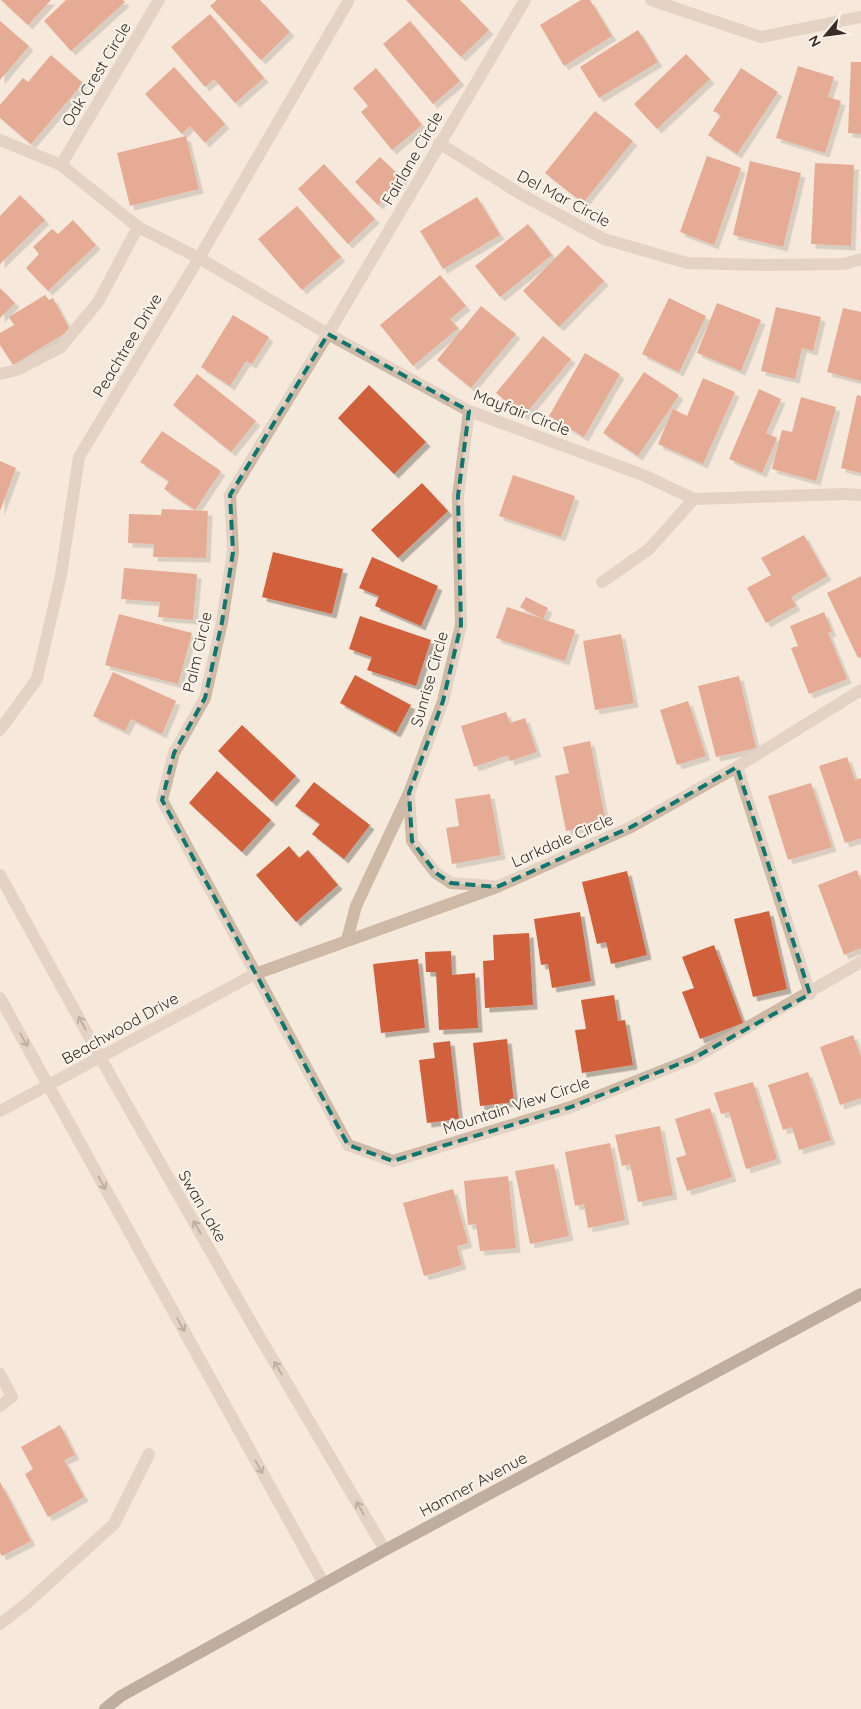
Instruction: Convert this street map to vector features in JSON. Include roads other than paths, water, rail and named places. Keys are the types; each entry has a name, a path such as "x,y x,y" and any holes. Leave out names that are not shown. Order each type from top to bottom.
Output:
{"main road":[{"name":"Hamner Avenue","path":"105,1709 121,1696 385,1550 861,1294"}],"street":[{"name":"Peachtree Drive","path":"0,730 37,679 61,575 79,456 199,258 349,0"},
{"name":"Fairlane Circle","path":"328,334 525,0"},
{"path":"651,0 761,37 861,17"},
{"name":"Oak Crest Circle","path":"61,165 156,2"},
{"name":"Mayfair Circle","path":"0,140 61,165 138,227 199,258 328,334 469,410 643,475 694,500 861,495"},
{"name":"Del Mar Circle","path":"439,143 522,195 604,239 687,262 764,265 844,264 861,259"},
{"path":"0,374 18,370 60,348 98,302 138,227"},
{"name":"Palm Circle","path":"255,974 162,800 174,754 205,698 222,622 233,552 230,495 328,334"},
{"name":"Sunrise Circle","path":"347,940 356,906 409,793 443,701 461,625 458,496 469,410"},
{"path":"602,582 648,550 694,500"},
{"name":"Larkdale Circle","path":"255,974 497,887 631,827 737,767 861,690"},
{"path":"737,767 810,994"},
{"path":"409,793 412,841 436,872 451,883 497,887"},
{"name":"Swan Lake","path":"0,875 247,1316 385,1550"},
{"name":"Mountain View Circle","path":"255,974 348,1145 393,1161 571,1107 694,1058 810,994 861,962"},
{"name":"Beachwood Drive","path":"0,1111 255,974"},
{"path":"0,998 324,1584"},
{"path":"0,1374 12,1397 0,1406"},
{"path":"0,1624 26,1604 114,1524 149,1454"}]}
